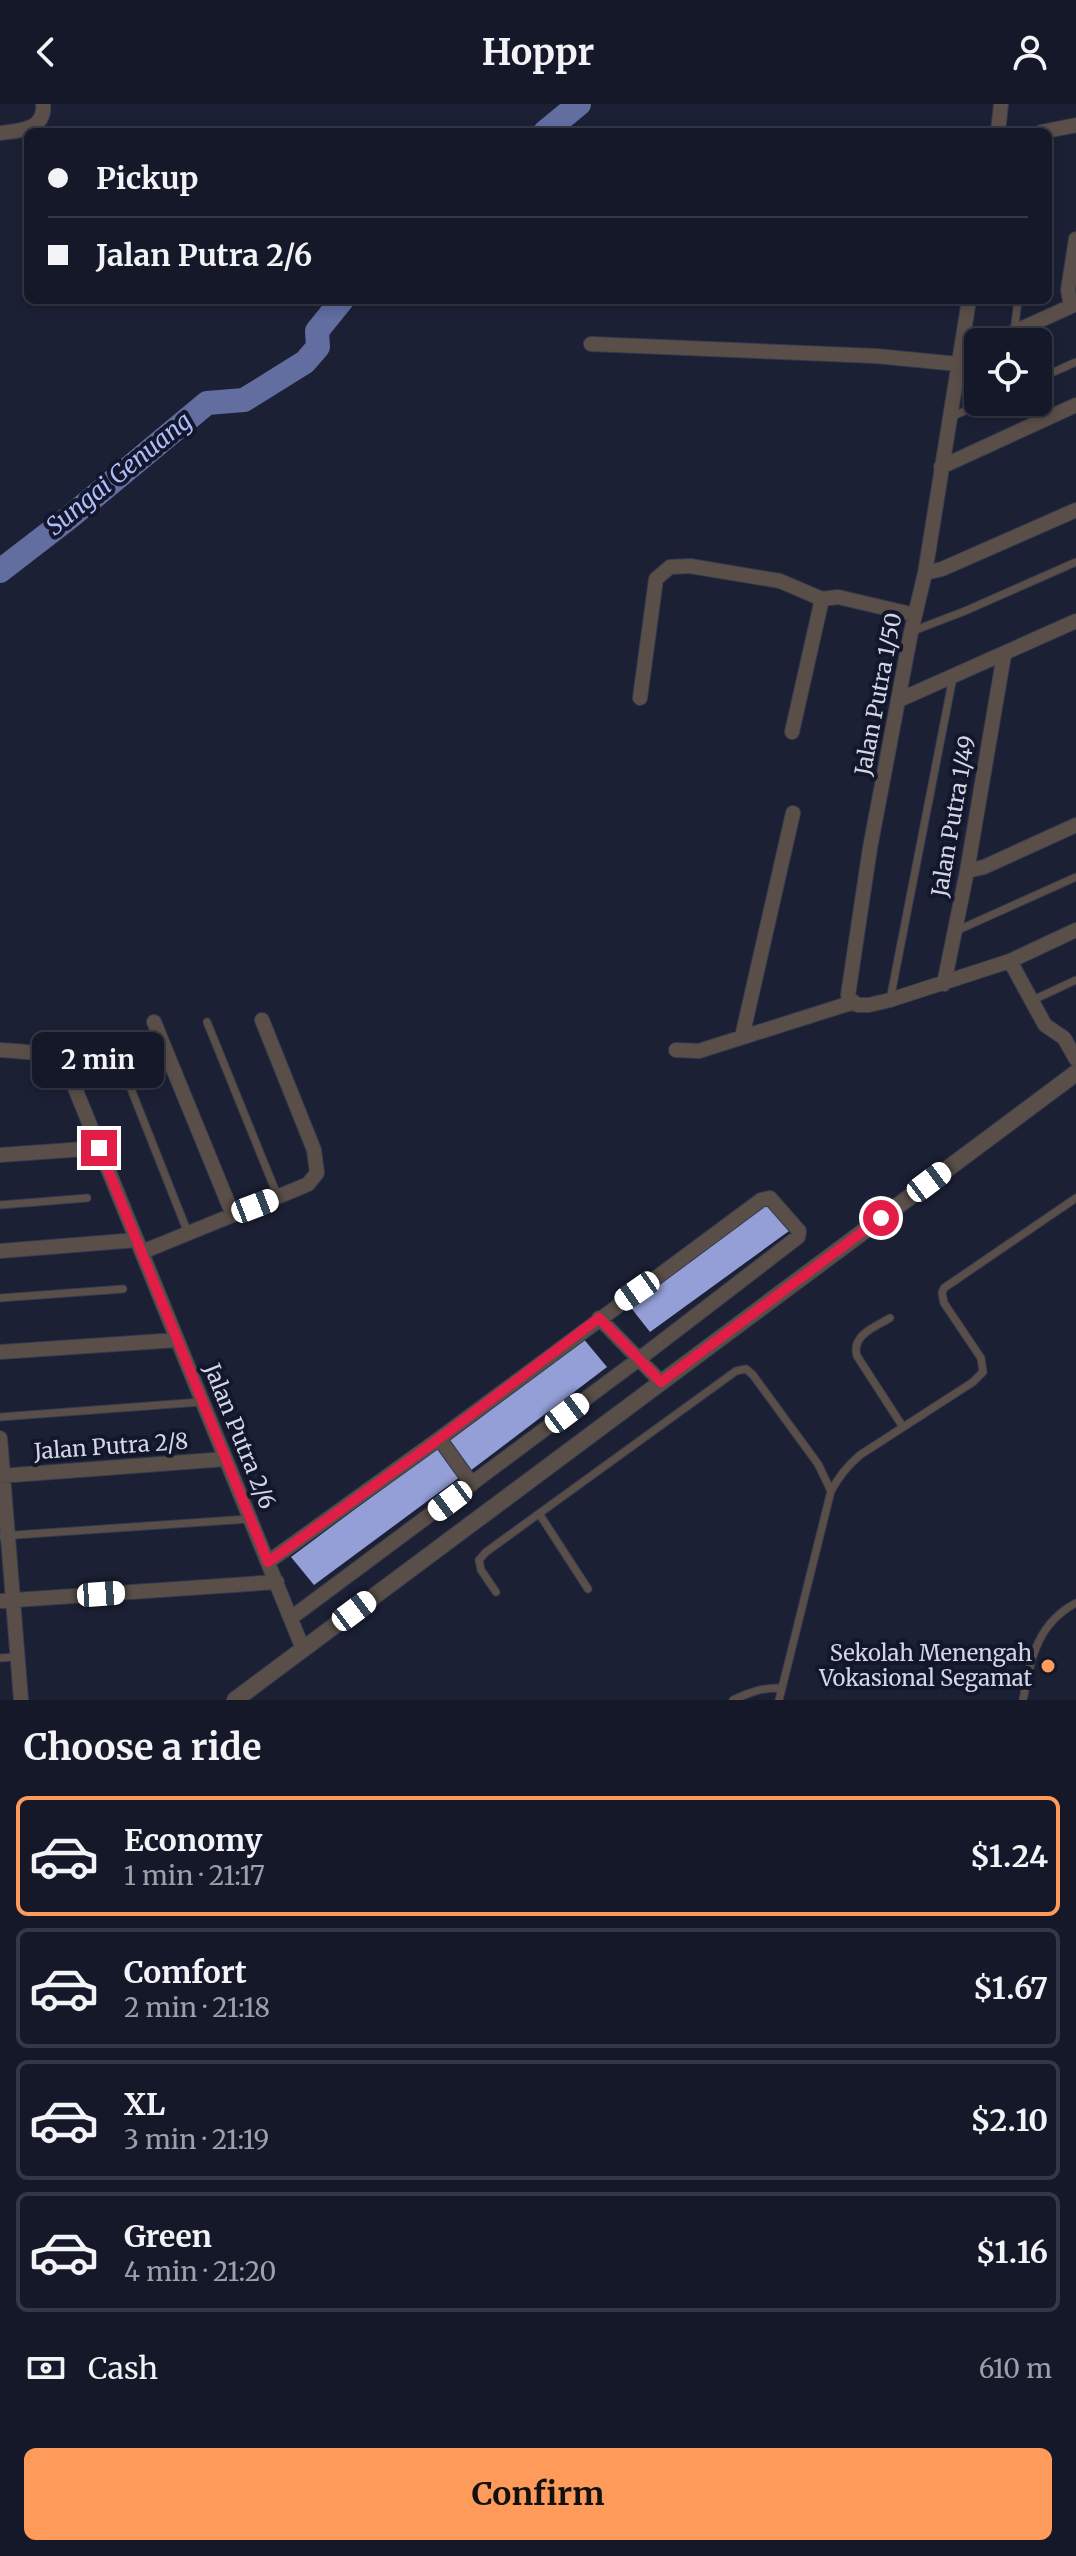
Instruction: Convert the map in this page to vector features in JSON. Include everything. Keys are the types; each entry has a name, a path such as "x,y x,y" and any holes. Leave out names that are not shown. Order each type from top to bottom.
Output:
{"street":[{"path":"30,128 38,123 44,111 43,104"},
{"path":"998,128 1001,104"},
{"path":"1052,130 1076,125"},
{"path":"0,133 24,130"},
{"path":"1025,328 1074,305 1068,290 1076,239"},
{"name":"Jalan Putra 1/50","path":"854,1002 848,995 870,848 925,573 968,304"},
{"path":"591,344 876,356 964,354"},
{"path":"941,467 1076,405"},
{"path":"925,573 942,569 1076,510"},
{"path":"640,698 656,579 670,567 690,566 780,581 822,599 838,597 915,615"},
{"path":"792,732 822,599"},
{"path":"899,700 1076,621"},
{"name":"Jalan Putra 1/49","path":"944,984 1004,655"},
{"path":"742,1037 793,813"},
{"path":"967,871 984,867 1076,825"},
{"path":"676,1050 699,1051 854,1002 869,1005 944,984 1010,961 1076,930"},
{"path":"1010,961 1045,1025 1070,1036 1076,1059"},
{"path":"0,1251 139,1246 188,1233 308,1184 317,1173 314,1150 262,1020"},
{"path":"154,1022 233,1215"},
{"name":"Jalan Putra 2/6","path":"0,1050 56,1058 68,1071 303,1649"},
{"path":"235,1700 1076,1073"},
{"path":"0,1155 99,1148"},
{"path":"268,1562 761,1200 770,1198 799,1231 798,1237 639,1359 291,1618"},
{"path":"599,1318 661,1382"},
{"path":"0,1352 177,1340"},
{"path":"0,1438 7,1601 18,1657 21,1700"},
{"path":"436,1441 441,1441 472,1484"},
{"name":"Jalan Putra 2/8","path":"1,1476 226,1459"},
{"path":"7,1601 277,1582"}],"lane":[{"path":"1015,328 1018,304"},
{"path":"1052,373 1076,362"},
{"path":"951,417 964,411"},
{"path":"911,632 1076,562"},
{"path":"890,1000 953,677"},
{"path":"954,932 1076,877"},
{"path":"1031,1001 1076,980"},
{"path":"207,1022 278,1197"},
{"path":"114,1046 188,1233"},
{"path":"0,1205 87,1198"},
{"path":"779,1700 831,1491 844,1468 973,1382 983,1372 981,1358 944,1303 944,1288 1076,1198"},
{"path":"0,1298 123,1289"},
{"path":"890,1318 858,1339 855,1348 857,1356 903,1427"},
{"path":"496,1592 481,1570 479,1560 486,1552 736,1371 746,1369 753,1375 818,1464 831,1491"},
{"path":"0,1417 202,1402"},
{"path":"540,1515 588,1589"},
{"path":"4,1536 251,1519"},
{"path":"1023,1700 1032,1654 1038,1640 1059,1615 1076,1603"},
{"path":"0,1658 18,1657"},
{"path":"733,1700 769,1687 782,1688"}],"building":[{"path":"767,1201 789,1231 650,1332 628,1304"},
{"path":"582,1337 607,1367 470,1471 447,1439"},
{"path":"438,1447 460,1477 314,1585 291,1557"}],"waterway":[{"name":"Sungai Genuang","path":"550,128 579,104"},
{"name":"Sungai Genuang","path":"0,571 207,403 244,400 305,362 318,347 317,331 339,304"}],"place":[{"name":"Sekolah Menengah Vokasional Segamat","path":"1048,1666"}],"route":[{"path":"99,1148 268,1562 599,1318 661,1382 881,1218"}]}
